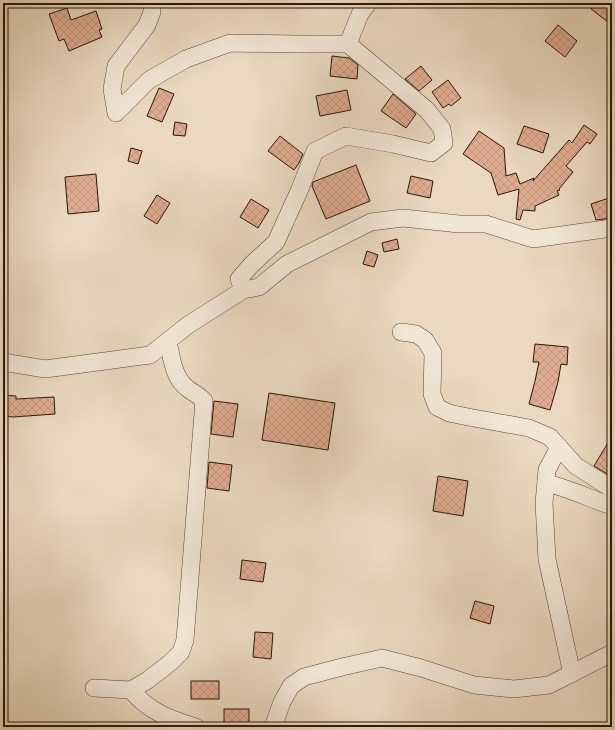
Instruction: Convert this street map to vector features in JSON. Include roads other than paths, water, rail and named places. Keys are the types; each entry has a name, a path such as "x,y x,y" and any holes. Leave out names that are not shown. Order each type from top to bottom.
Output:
{"street":[{"path":"152,3 152,12 147,25 116,66 112,89 116,113 149,80 186,59 230,43 348,44 427,110 442,129 444,143 431,153 393,144 346,136 315,151 276,242 252,264 239,279 243,290"},
{"path":"348,44 360,14 368,3"},
{"path":"3,362 45,369 150,355 188,325 243,290 259,287 287,264 371,222 403,218 459,224 486,224 534,239 612,228"},
{"path":"401,332 416,334 425,340 433,353 432,394 437,407 448,413 461,416 529,428 550,437 576,466 612,489"},
{"path":"94,688 130,690 148,680 171,662 181,652 185,640 204,401 200,395 187,388 177,377 168,342"},
{"path":"559,447 547,470 544,502 547,559 572,674"},
{"path":"546,483 563,487 612,506"},
{"path":"273,727 282,702 291,686 304,677 382,658 421,668 474,685 514,689 549,686 612,653"},
{"path":"130,690 140,702 170,719 196,727"}]}
